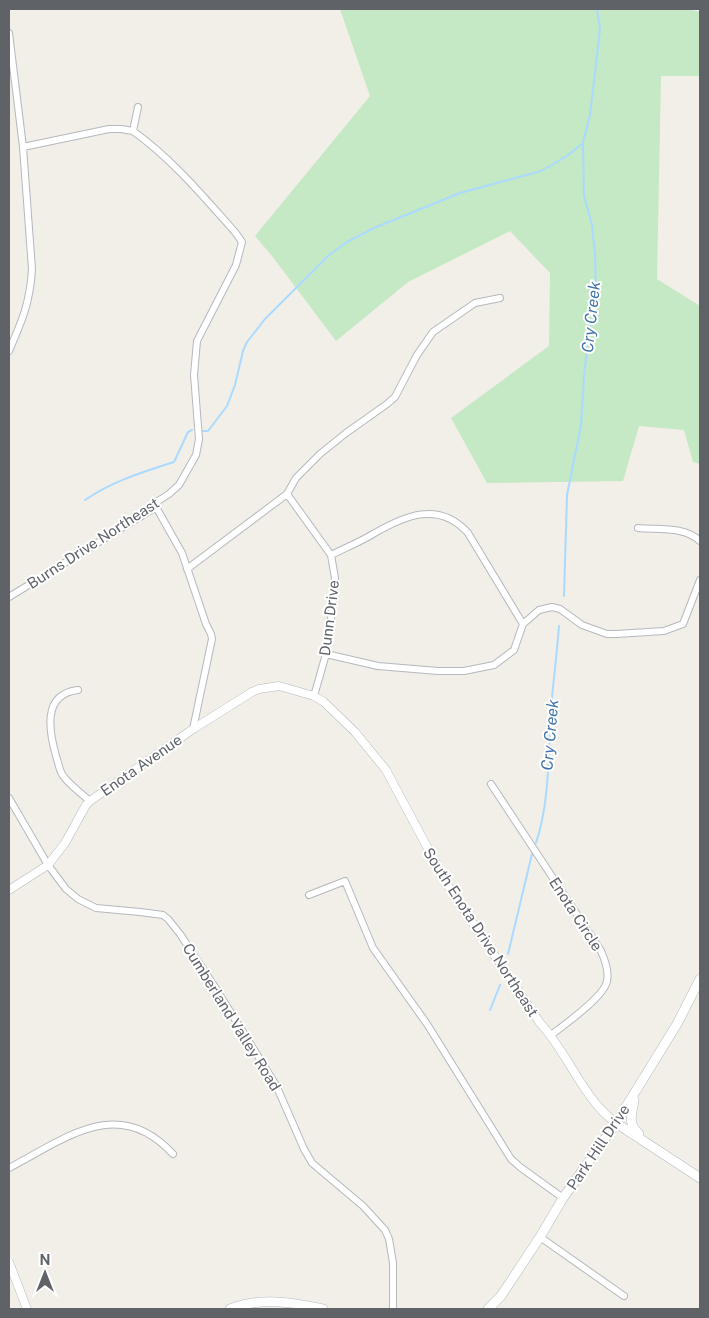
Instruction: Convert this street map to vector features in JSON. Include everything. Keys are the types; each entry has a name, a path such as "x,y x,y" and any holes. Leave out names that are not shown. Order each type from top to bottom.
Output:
{"main road":[{"name":"Park Hill Drive","path":"488,1309 501,1296 563,1198 616,1123 677,1024 700,978"},
{"path":"635,1093 630,1118 635,1131 646,1142"},
{"name":"South Enota Drive Northeast","path":"616,1123 700,1178"},
{"path":"230,1309 242,1304 259,1301 304,1305 322,1309"}],"street":[{"path":"9,33 23,146 32,269 31,288 24,314 10,346"},
{"path":"23,146 109,129 133,131 138,107"},
{"name":"Burns Drive Northeast","path":"9,597 156,506 158,501 179,484 196,455 199,439 194,375 197,342 236,265 242,242 176,167 133,131"},
{"path":"187,569 286,494 296,478 320,454 395,397 417,355 433,332 475,303 500,298"},
{"name":"Dunn Drive","path":"286,494 331,555 335,578 326,654 314,696"},
{"name":"Enota Avenue","path":"9,890 48,865 65,844 90,801 194,729 212,639 182,553 156,506"},
{"path":"331,555 373,534 388,524 410,515 431,514 443,516 454,521 468,533 523,624"},
{"path":"638,528 684,531 700,540"},
{"path":"326,654 378,666 438,671 464,671 494,665 514,650 523,624 539,610 552,607 560,609 582,625 607,634 664,631 683,624 700,580"},
{"name":"South Enota Drive Northeast","path":"194,729 259,689 279,686 314,696 324,702 355,732 386,770 448,886 540,1023 551,1035 600,1110 616,1123"},
{"path":"78,690 69,691 53,705 50,718 53,744 61,774 90,801"},
{"name":"Enota Circle","path":"491,784 602,951 605,961 607,981 604,988 583,1011 551,1035"},
{"name":"Cumberland Valley Road","path":"9,798 48,865 78,900 96,908 163,915 180,934 276,1086 312,1163 363,1206 384,1230 389,1239 393,1263 393,1309"},
{"path":"309,895 345,881 373,948 427,1024 511,1159 563,1198"},
{"path":"9,1168 82,1130 108,1123 133,1126 147,1132 166,1146 173,1154"},
{"path":"540,1237 624,1296"},
{"path":"9,1262 27,1309"}],"green space":[{"path":"340,9 687,9 700,12 700,76 661,76 657,279 700,306 700,464 693,462 684,430 639,426 623,481 487,483 451,418 549,346 550,273 510,231 408,282 336,341 255,236 370,96"}],"waterway":[{"name":"Cry Creek","path":"564,596 567,495 581,425 588,338 596,294 592,225 584,196 583,143 590,115 600,29 597,9"},
{"path":"203,431 208,431 227,406 247,342 265,319 329,255 347,242 374,228 460,193 541,171 567,156 583,143"},
{"path":"85,500 117,482 174,462 188,432 192,430"},
{"name":"Cry Creek","path":"536,843 541,827 546,794 559,626"},
{"name":"Cry Creek","path":"508,954 532,854"},
{"name":"Cry Creek","path":"490,1010 500,985"}]}
